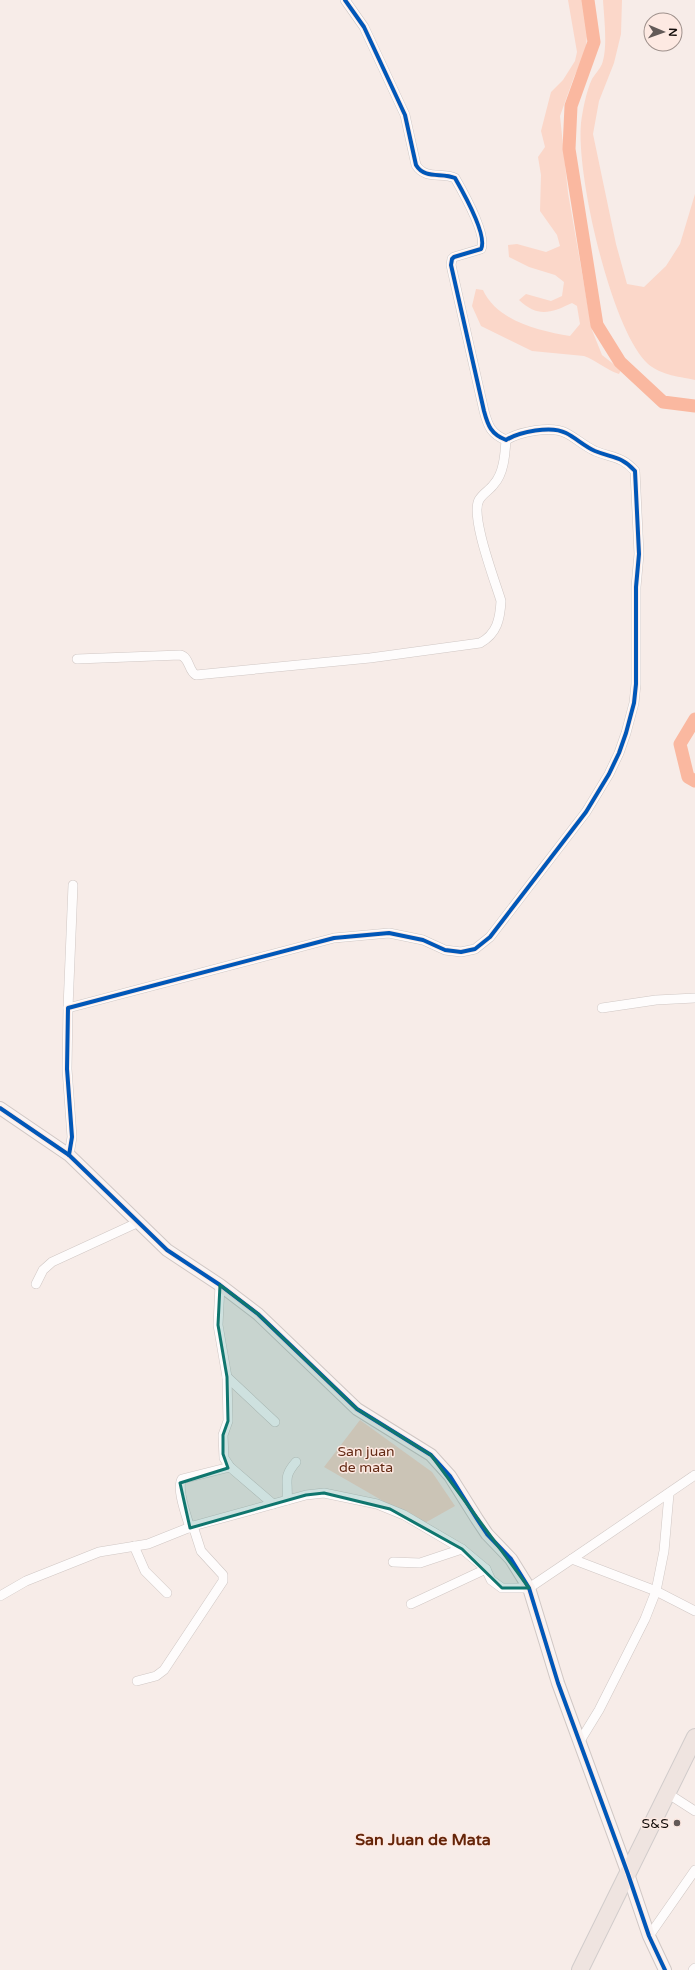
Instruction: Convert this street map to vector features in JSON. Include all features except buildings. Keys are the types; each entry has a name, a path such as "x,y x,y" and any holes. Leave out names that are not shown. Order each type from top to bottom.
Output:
{"highway":[{"path":"580,1970 694,1741"}],"street":[{"path":"345,0 364,27 405,115 416,166 428,175 455,178 481,232 483,244 481,249 454,257 451,265 488,425 496,436 506,440"},
{"path":"68,1008 334,938 389,933 423,940 445,950 461,952 475,949 490,936 586,812 609,774 626,733 634,703 636,684 636,587 639,554 635,471 624,460 587,447 560,430 529,431 513,435 506,440 504,460 497,479 479,500 477,505 476,513 481,537 501,601 501,611 494,632 480,643 370,658 196,675 191,672 186,658 180,654 77,659"},
{"path":"69,1155 72,1137 67,1069 73,885"},
{"path":"602,1008 661,1000 695,998"},
{"path":"0,1108 69,1155 167,1250 220,1285 258,1314 357,1409 431,1455 450,1476 487,1534 511,1559 529,1588 558,1683 628,1874 649,1936 665,1970"},
{"path":"36,1284 43,1270 52,1262 139,1222"},
{"path":"220,1285 218,1325 227,1377 228,1421 223,1435 223,1454 225,1462 273,1504"},
{"path":"227,1377 275,1422"},
{"path":"287,1500 287,1472 296,1462"},
{"path":"137,1681 156,1676 164,1670 223,1581 223,1575 202,1551 191,1527 181,1495 180,1483 182,1480 230,1467"},
{"path":"0,1596 26,1582 99,1552 148,1544 191,1527 306,1494 324,1493 377,1504 404,1515 462,1549 486,1569 491,1580 502,1588 529,1588 695,1475"},
{"path":"580,1742 645,1619 656,1591 664,1551 669,1494"},
{"path":"134,1546 145,1571 167,1593"},
{"path":"393,1562 420,1563 462,1549"},
{"path":"572,1559 656,1591 695,1612"},
{"path":"411,1604 486,1569"},
{"path":"667,1793 695,1811"},
{"path":"649,1936 695,1870"}],"highlighted area":[{"path":"220,1285 258,1314 357,1409 431,1455 529,1588 502,1588 462,1549 390,1509 324,1493 306,1495 190,1528 180,1483 228,1468 223,1454 223,1435 228,1421 227,1377 218,1325"}],"green space":[{"path":"568,0 583,0 588,28 585,54 574,77 560,116 568,193 592,330 602,355 621,370 619,374 584,356 532,351 481,326 472,306 476,289 483,290 489,301 498,310 520,323 545,331 570,336 580,324 577,306 572,303 558,309 545,312 532,309 519,300 526,294 551,301 562,296 564,282 555,275 529,267 509,257 508,245 517,244 546,252 560,246 557,235 540,211 541,175 538,157 545,147 541,131 551,92 563,80 575,61 577,52"},
{"path":"603,0 622,0 621,34 614,63 599,101 593,134 616,244 627,284 644,287 666,266 680,244 695,194 695,380 662,372 650,366 645,361 632,342 620,315 608,282 598,247 584,176 581,146 581,123 590,84 601,66 604,57 605,32"},
{"name":"San juan de mata","path":"360,1420 432,1472 455,1506 423,1524 324,1467"}],"waterway":[{"path":"588,0 594,42 571,106 569,149 597,325 620,362 663,402 695,406"},
{"path":"695,719 680,744 688,777 695,781"}],"cycle path":[{"path":"69,1155 72,1137 67,1069 68,1008 334,938 389,933 423,940 445,950 461,952 475,949 490,937 586,812 609,774 619,753 634,703 636,684 636,587 639,554 635,471 621,460 595,451 570,435 560,431 535,430 519,434 506,440 501,438 491,429 484,411 451,265 454,257 481,249 481,234 478,225 469,203 455,178 424,173 416,165 405,115 364,27 345,0"},
{"path":"0,1108 69,1155 167,1250 220,1285 258,1314 357,1409 431,1455 450,1476 487,1534 511,1559 529,1588 558,1683 628,1874 649,1936 665,1970"}],"place":[{"name":"S&S","path":"677,1823"}],"district":[{"name":"San Juan de Mata","path":"423,1840"}]}
